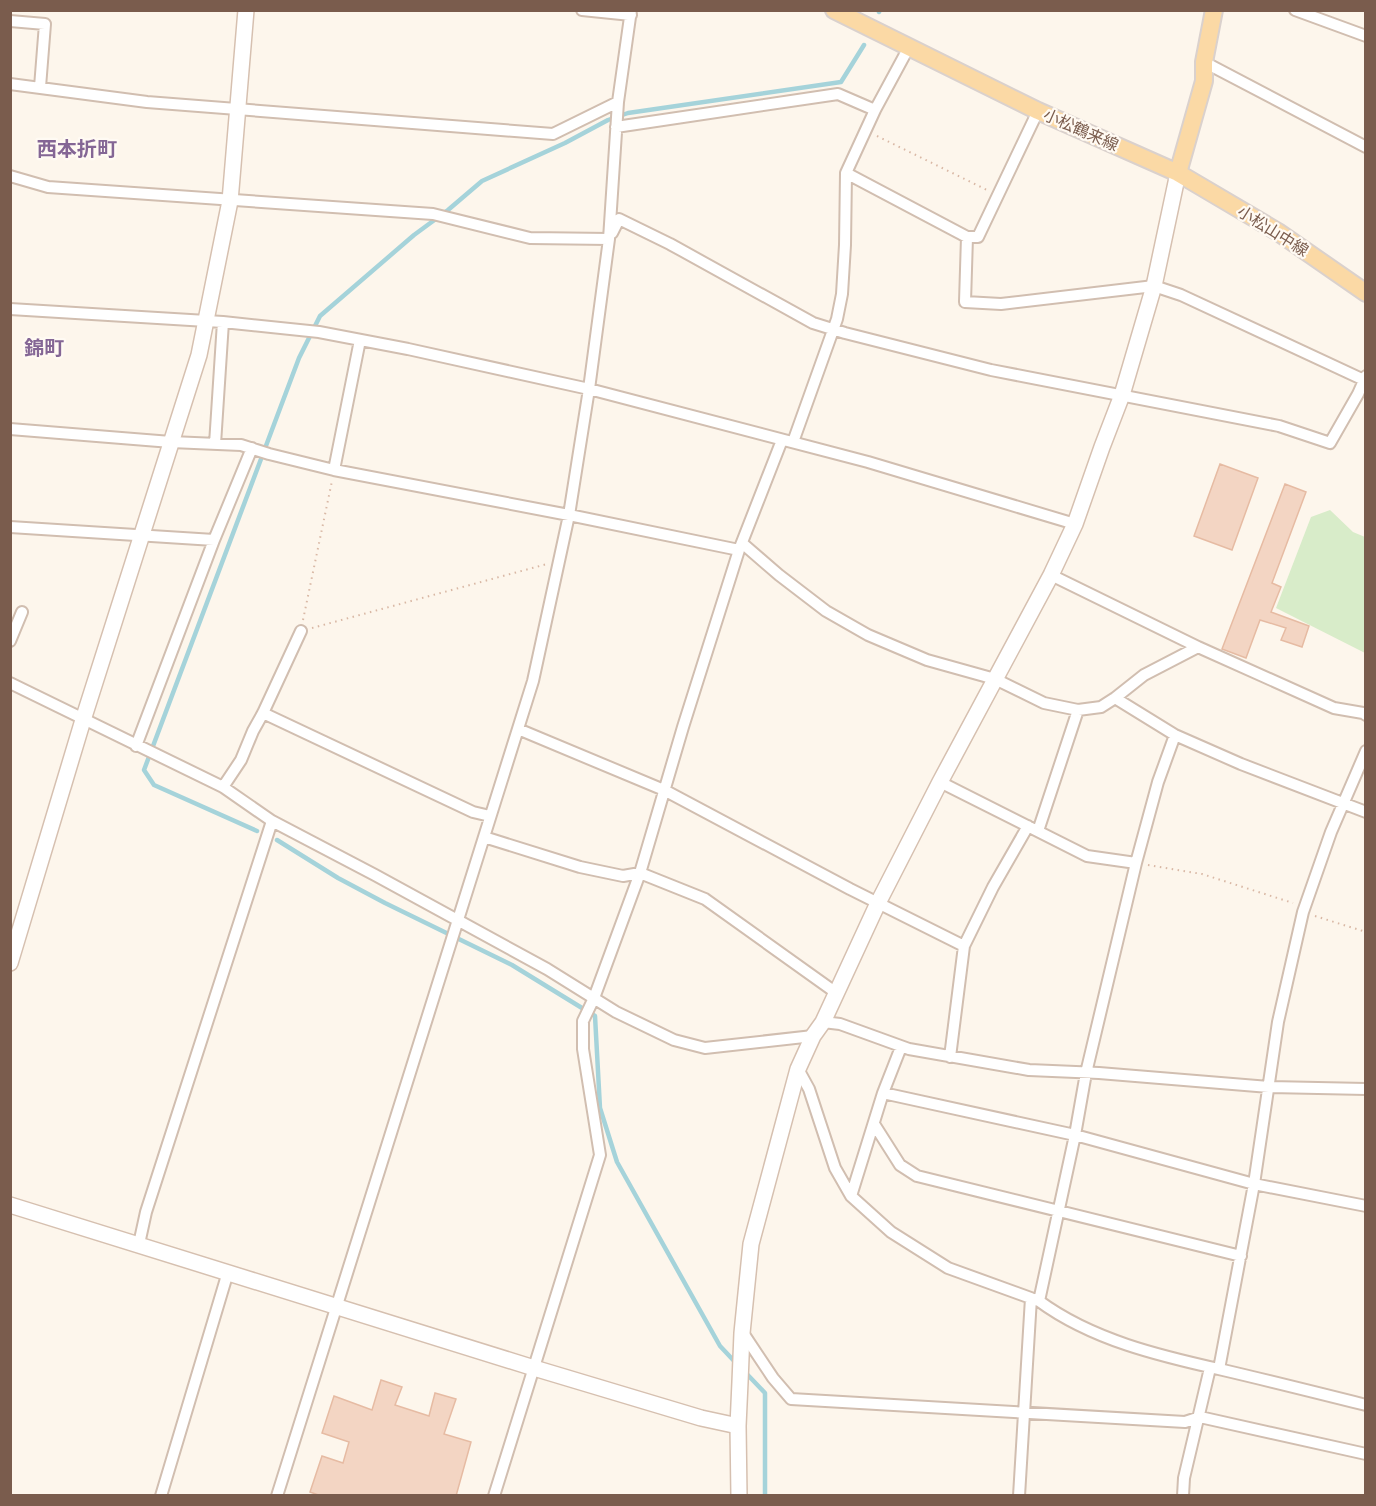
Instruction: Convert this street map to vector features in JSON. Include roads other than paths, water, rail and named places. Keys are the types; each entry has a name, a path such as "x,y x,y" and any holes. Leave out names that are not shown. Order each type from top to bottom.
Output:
{"main road":[{"name":"小松鶴来線","path":"834,10 1038,111 1178,173"},
{"path":"1178,173 1204,81 1204,62 1214,10"},
{"name":"小松山中線","path":"1178,173 1278,232 1365,293"}],"street":[{"path":"10,963 14,937 199,355 230,201 246,10"},
{"path":"277,1496 533,681 569,515 609,239 617,105 631,13 582,10"},
{"path":"1296,10 1365,36"},
{"path":"10,21 45,24 40,87"},
{"path":"494,1496 600,1155 583,1049 583,1021 640,873 741,546 833,330 842,294 846,173 875,110 909,47"},
{"path":"1204,62 1365,147"},
{"path":"10,84 147,102 553,134 617,105"},
{"path":"616,126 838,94 875,110"},
{"path":"846,173 967,237 978,237 1038,111"},
{"path":"739,1496 738,1426 742,1333 752,1244 798,1069 813,1036 823,1022 878,903 1051,575 1075,524 1122,395 1154,286 1178,173"},
{"path":"10,176 48,187 433,214 530,238 609,239"},
{"path":"609,239 619,219 670,244 813,322 833,330 991,370 1279,426 1330,443 1365,378 1181,295 1154,286 1001,303 965,302 967,237"},
{"path":"10,309 206,320 318,332 420,351 589,389 868,462 1075,524"},
{"path":"215,444 223,322"},
{"path":"334,470 360,340"},
{"path":"10,429 171,442 241,445 334,470 741,546 826,611 868,635 927,660 995,679 1044,703 1078,710 1101,707 1144,675 1198,646"},
{"path":"138,747 214,540 255,449"},
{"path":"10,527 214,540"},
{"path":"1051,575 1334,708 1365,715"},
{"path":"10,641 22,612"},
{"path":"223,787 241,760 301,631"},
{"path":"10,683 223,787 272,821 457,925 547,969 592,1001 674,1040 705,1048 813,1036"},
{"path":"1115,698 1175,735 1241,764 1365,812"},
{"path":"950,1058 964,946 993,887 1033,829 1078,710"},
{"path":"263,713 474,812 490,816"},
{"path":"518,729 664,790 964,946"},
{"path":"1019,1496 1035,1300 1058,1210 1086,1073 1136,863 1158,782 1175,735"},
{"path":"1183,1496 1184,1478 1215,1369 1241,1256 1278,1022 1304,909 1331,832 1365,751"},
{"path":"940,782 1087,855 1136,863"},
{"path":"139,1244 146,1212 272,821"},
{"path":"484,837 580,867 623,876 640,873 705,899 835,992"},
{"path":"823,1022 840,1024 901,1047 950,1058 1029,1070 1269,1087 1365,1089"},
{"path":"851,1196 883,1093 901,1047"},
{"path":"798,1069 809,1089 836,1168 851,1196 891,1232 948,1268 1035,1300 1117,1342 1215,1369 1365,1405"},
{"path":"883,1093 1075,1135 1254,1184 1365,1206"},
{"path":"874,1124 900,1165 917,1176 1241,1256"},
{"path":"10,1205 338,1305 534,1368 701,1418 738,1426"},
{"path":"161,1496 228,1272"},
{"path":"742,1333 773,1378 791,1399 1185,1422 1200,1417 1365,1454"}],"waterway":[{"path":"257,831 154,785 144,770 299,358 320,316 414,235 482,181 565,143 608,120 628,113 841,82 864,45"},
{"path":"277,840 338,878 512,965 595,1016 600,1108 617,1162 720,1346 736,1363"},
{"path":"744,1371 765,1393 765,1496"}],"district":[{"name":"西本折町","path":"77,149"},
{"name":"錦町","path":"44,348"}]}
